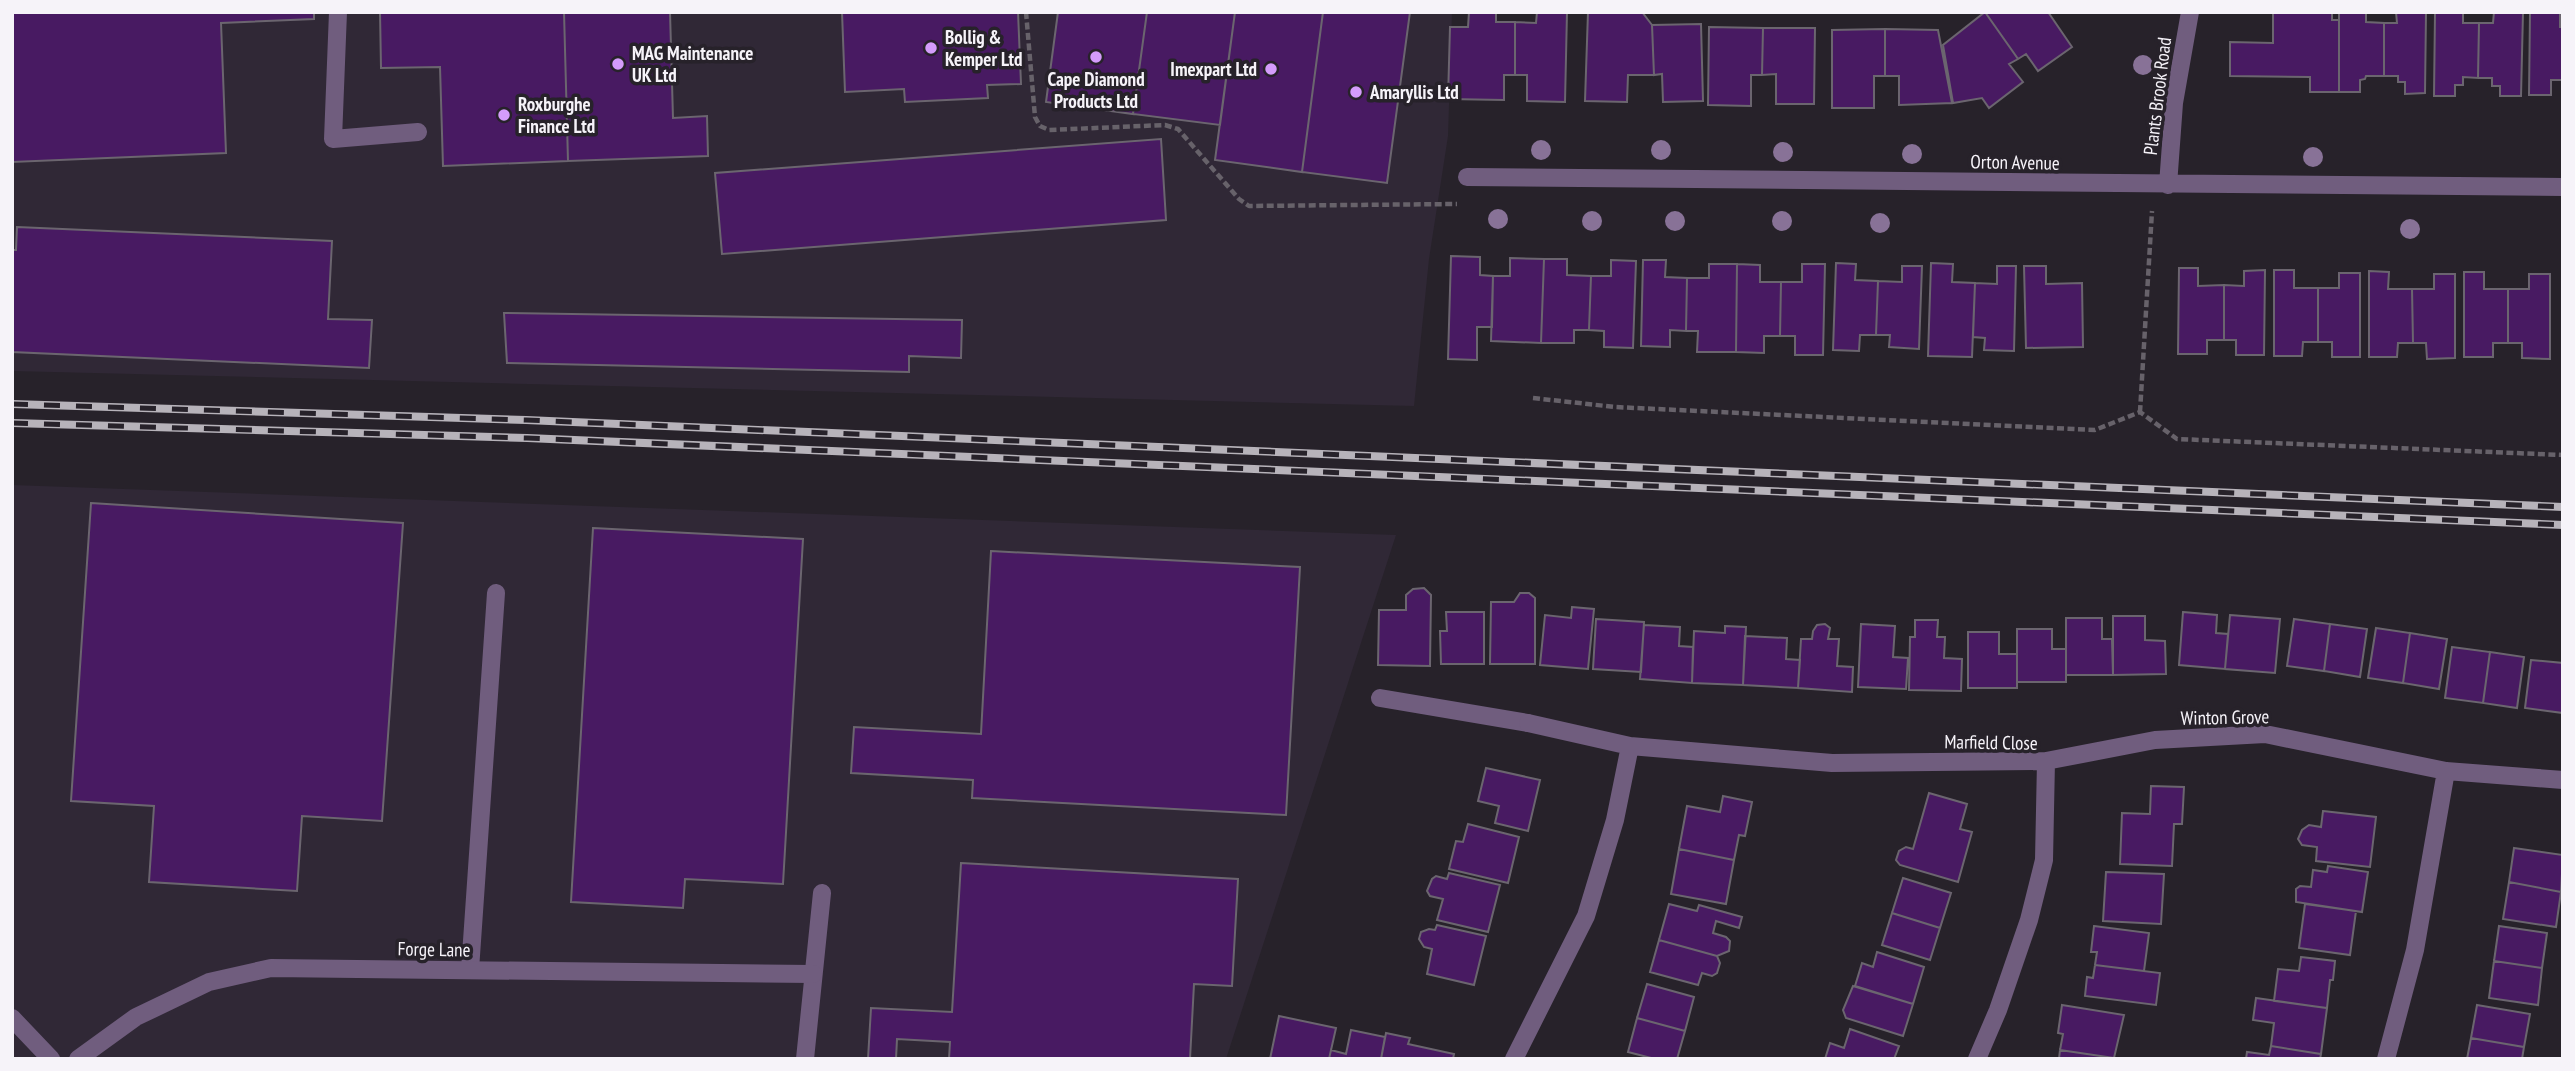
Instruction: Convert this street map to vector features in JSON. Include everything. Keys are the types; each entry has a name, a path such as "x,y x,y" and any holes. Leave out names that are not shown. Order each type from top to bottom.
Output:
{"street":[{"path":"338,12 333,139 418,132"},
{"name":"Plants Brook Road","path":"2161,185 2190,12"},
{"name":"Orton Avenue","path":"1468,177 2563,187"},
{"path":"470,970 496,593"},
{"name":"Marfield Close","path":"1380,698 1528,723 1630,746 1832,764 2046,761 2043,860 2029,920 1998,1010 1977,1059"},
{"name":"Winton Grove","path":"2046,761 2155,740 2265,734 2446,771 2563,780"},
{"path":"1514,1059 1586,916 1615,820 1630,746"},
{"path":"2386,1059 2416,950 2446,771"},
{"path":"805,1059 822,893"},
{"name":"Forge Lane","path":"78,1059 136,1017 209,982 271,968 813,974"},
{"path":"12,1018 51,1059"}],"path":[{"path":"1026,12 1035,117 1040,127 1049,130 1165,125 1178,129 1239,199 1249,206 1457,204 1468,177"},
{"path":"2140,412 2161,185"},
{"path":"1533,398 1615,407 2095,430 2140,412"},
{"path":"2140,412 2177,439 2563,455"}],"shaded area":[{"path":"12,12 1452,12 1448,136 1429,259 1414,406 12,371"},
{"path":"12,485 1396,535 1226,1059 12,1059"}],"building":[{"path":"12,12 314,12 314,19 221,23 226,153 12,162"},
{"name":"Roxburghe Finance Ltd","path":"380,12 564,12 568,161 443,166 440,67 381,68"},
{"name":"MAG Maintenance UK Ltd","path":"564,12 670,12 673,118 707,116 708,156 568,161"},
{"name":"Bollig & Kemper Ltd","path":"842,12 1018,12 1021,84 987,85 988,98 905,102 904,89 845,92"},
{"name":"Cape Diamond Products Ltd","path":"1058,12 1147,12 1133,114 1046,102"},
{"path":"1147,12 1235,12 1220,125 1133,114"},
{"name":"Imexpart Ltd","path":"1235,12 1323,12 1302,172 1215,160"},
{"name":"Amaryllis Ltd","path":"1323,12 1410,12 1387,183 1302,172"},
{"path":"1469,12 1496,12 1496,22 1515,22 1515,75 1504,75 1504,100 1448,99 1450,27 1468,27"},
{"path":"1537,12 1567,12 1565,102 1527,101 1527,75 1515,75 1515,22 1536,23"},
{"path":"1588,12 1642,12 1652,25 1654,75 1628,75 1627,102 1585,101"},
{"path":"1985,12 2048,12 2072,47 2038,71 2026,54 2018,59"},
{"path":"1985,12 2018,59 2009,64 2023,82 1989,108 1982,98 1953,103 1943,45"},
{"path":"2339,12 2366,12 2366,22 2384,23 2384,76 2366,76 2360,80 2360,92 2339,92"},
{"path":"2396,12 2426,12 2425,93 2405,94 2405,82 2398,82 2398,76 2384,76 2384,23 2397,23"},
{"path":"2435,12 2463,12 2463,23 2479,23 2478,78 2463,77 2463,85 2455,85 2455,96 2434,96"},
{"path":"2494,12 2523,12 2521,96 2500,96 2500,86 2492,86 2492,78 2478,78 2479,23 2493,23"},
{"path":"2530,12 2560,12 2560,27 2563,27 2563,80 2551,80 2551,95 2529,95"},
{"path":"2273,13 2332,13 2332,20 2339,20 2339,92 2310,92 2310,77 2230,76 2230,42 2273,43"},
{"path":"1701,24 1703,101 1663,102 1662,74 1654,75 1652,25"},
{"path":"1709,27 1763,28 1762,75 1751,75 1751,106 1708,105"},
{"path":"1763,28 1815,28 1814,104 1776,104 1776,74 1762,75"},
{"path":"1885,29 1885,76 1874,76 1874,108 1832,108 1832,30"},
{"path":"1885,29 1938,30 1952,103 1899,105 1899,76 1885,76"},
{"path":"1161,139 1166,220 722,254 715,173"},
{"path":"17,227 332,241 328,319 372,320 369,368 12,352 12,250 16,250"},
{"path":"1451,256 1480,257 1480,275 1493,276 1492,327 1477,327 1477,360 1448,359"},
{"path":"1510,258 1544,259 1541,343 1491,341 1493,276 1510,276"},
{"path":"1544,259 1567,259 1567,275 1591,276 1589,330 1574,330 1574,343 1541,343"},
{"path":"1611,260 1636,261 1633,348 1604,347 1604,331 1589,330 1591,276 1611,276"},
{"path":"1643,260 1666,260 1665,277 1687,278 1686,331 1670,330 1670,347 1641,346"},
{"path":"1836,263 1856,264 1855,280 1878,281 1876,335 1860,335 1859,351 1833,350"},
{"path":"1931,263 1953,264 1952,282 1975,283 1972,357 1928,356"},
{"path":"1709,264 1737,264 1736,352 1697,352 1698,331 1686,331 1687,278 1709,278"},
{"path":"1737,264 1760,265 1760,282 1781,282 1780,336 1764,336 1764,353 1736,352"},
{"path":"1802,264 1825,264 1823,355 1795,355 1795,336 1780,336 1781,282 1802,282"},
{"path":"1902,266 1922,266 1919,349 1889,347 1890,335 1876,335 1878,281 1902,282"},
{"path":"1997,266 2016,266 2014,351 1984,350 1985,338 1973,337 1975,283 1997,284"},
{"path":"2024,266 2046,266 2046,284 2082,283 2083,347 2026,348"},
{"path":"2179,268 2198,268 2198,286 2224,285 2224,340 2207,340 2207,354 2178,354"},
{"path":"2265,270 2264,355 2236,355 2236,340 2224,340 2224,285 2244,286 2244,271"},
{"path":"2274,270 2294,270 2294,288 2318,288 2318,342 2303,342 2302,356 2274,356"},
{"path":"2369,271 2389,272 2388,289 2412,289 2413,343 2398,343 2397,357 2369,357"},
{"path":"2464,272 2484,272 2484,289 2508,289 2508,343 2493,343 2493,357 2464,357"},
{"path":"2339,273 2360,273 2360,357 2332,357 2332,342 2318,342 2318,288 2339,288"},
{"path":"2434,274 2455,274 2455,358 2427,359 2426,343 2413,343 2412,289 2434,289"},
{"path":"2529,274 2550,274 2550,359 2522,358 2522,343 2508,343 2508,289 2529,289"},
{"path":"504,313 962,320 961,358 909,356 909,372 507,363"},
{"path":"91,503 403,523 382,821 302,816 297,891 149,882 154,806 71,801"},
{"path":"593,528 803,539 783,884 685,879 683,908 571,902"},
{"path":"991,551 1300,567 1286,815 972,798 973,780 851,773 854,727 981,734"},
{"path":"1424,588 1431,595 1430,666 1378,665 1379,610 1406,610 1406,595 1413,589"},
{"path":"1520,593 1529,593 1535,598 1535,664 1490,664 1491,602 1514,602"},
{"path":"1572,607 1594,609 1588,669 1540,665 1545,615 1571,618"},
{"path":"1446,612 1484,612 1484,664 1441,664 1440,631 1447,631"},
{"path":"2183,612 2217,615 2216,633 2228,634 2225,669 2179,665"},
{"path":"2230,615 2280,619 2275,673 2225,669"},
{"path":"2113,616 2145,616 2145,640 2165,641 2166,674 2113,675"},
{"path":"2066,618 2102,618 2102,639 2112,639 2113,675 2066,675"},
{"path":"1596,619 1644,622 1641,672 1593,669"},
{"path":"2294,619 2330,624 2324,671 2287,666"},
{"path":"1915,620 1938,620 1937,637 1945,637 1944,658 1962,659 1961,691 1909,690 1910,637 1915,637"},
{"path":"1825,624 1830,628 1828,639 1839,639 1837,666 1853,667 1852,692 1798,688 1801,639 1812,639 1817,625"},
{"path":"1861,624 1895,626 1893,657 1908,658 1906,689 1858,687"},
{"path":"2330,624 2367,629 2360,677 2324,671"},
{"path":"1644,625 1680,627 1679,646 1693,647 1692,683 1640,679"},
{"path":"1725,626 1746,627 1743,685 1692,683 1694,631 1725,633"},
{"path":"2376,628 2410,633 2403,683 2368,678"},
{"path":"2017,629 2052,629 2052,649 2066,649 2066,682 2017,682"},
{"path":"1968,632 1999,632 1999,654 2017,654 2017,688 1968,688"},
{"path":"2410,633 2447,639 2439,689 2403,683"},
{"path":"1745,636 1787,638 1786,659 1800,660 1798,688 1743,685"},
{"path":"2452,647 2490,652 2483,703 2445,698"},
{"path":"2490,652 2524,657 2517,708 2483,703"},
{"path":"2531,660 2563,663 2563,713 2525,708"},
{"path":"1486,768 1540,780 1528,831 1495,823 1499,806 1478,801"},
{"path":"2151,786 2184,787 2182,824 2174,824 2172,866 2120,864 2122,813 2150,814"},
{"path":"1929,793 1967,804 1960,829 1972,832 1958,882 1900,865 1896,860 1899,851 1906,847 1913,849"},
{"path":"1723,796 1752,802 1745,836 1739,835 1734,860 1679,849 1687,806 1720,812"},
{"path":"2323,811 2376,817 2370,867 2316,861 2317,847 2302,845 2298,839 2302,830 2309,825 2321,827"},
{"path":"1468,824 1519,837 1508,883 1449,869 1456,841 1463,842"},
{"path":"2514,848 2563,855 2561,892 2509,882"},
{"path":"1679,849 1734,860 1726,904 1671,894"},
{"path":"961,863 1238,879 1232,986 1194,984 1190,1059 949,1059 950,1042 897,1039 896,1059 868,1059 871,1008 952,1012"},
{"path":"2328,866 2368,872 2362,912 2296,902 2296,889 2300,886 2311,887 2313,870 2327,872"},
{"path":"2106,872 2164,874 2161,924 2103,921"},
{"path":"1449,873 1500,885 1488,932 1437,920 1443,899 1430,896 1427,891 1432,879 1436,876 1447,879"},
{"path":"1903,878 1951,893 1940,928 1892,913"},
{"path":"2509,882 2561,892 2556,927 2503,919"},
{"path":"1669,904 1697,911 1699,905 1742,917 1739,928 1716,921 1713,933 1730,941 1729,951 1717,956 1659,940"},
{"path":"2305,904 2356,911 2350,955 2299,948"},
{"path":"1892,913 1940,928 1930,960 1882,945"},
{"path":"1437,925 1486,936 1474,985 1427,974 1432,949 1424,947 1419,939 1421,932 1435,930"},
{"path":"2094,926 2149,933 2144,971 2095,965 2097,952 2091,952"},
{"path":"2499,926 2547,933 2542,968 2494,961"},
{"path":"1659,940 1717,956 1720,963 1717,973 1712,976 1702,973 1698,985 1650,972"},
{"path":"1877,952 1924,967 1913,1004 1855,986 1862,963 1873,967"},
{"path":"2301,957 2335,961 2327,1008 2274,1001 2278,969 2299,971"},
{"path":"2494,961 2542,968 2538,1005 2489,998"},
{"path":"2095,965 2160,973 2156,1005 2085,996 2087,977 2093,978"},
{"path":"1647,984 1694,997 1685,1031 1637,1018"},
{"path":"1853,986 1913,1004 1903,1036 1846,1018 1843,1010"},
{"path":"2256,998 2327,1008 2321,1054 2271,1046 2274,1023 2253,1020"},
{"path":"2062,1005 2124,1015 2114,1058 2060,1050 2063,1034 2058,1033"},
{"path":"2477,1005 2530,1014 2524,1047 2471,1038"},
{"path":"1279,1016 1336,1028 1329,1059 1270,1059"},
{"path":"1637,1018 1685,1031 1677,1059 1655,1059 1628,1052"},
{"path":"1850,1029 1899,1046 1894,1059 1825,1059 1830,1043 1844,1048"},
{"path":"1351,1030 1385,1037 1381,1059 1329,1059 1331,1050 1346,1054"},
{"path":"1386,1033 1410,1038 1408,1044 1454,1054 1453,1059 1381,1059"},
{"path":"2471,1038 2524,1047 2522,1059 2467,1059"},
{"path":"2271,1046 2321,1054 2320,1059 2246,1059 2247,1052 2269,1055"},
{"path":"2060,1050 2114,1058 2059,1059"}],"railway":[{"path":"12,404 526,420 2563,507"},
{"path":"12,423 527,438 2563,525"}],"place":[{"name":"Bollig & Kemper Ltd","path":"931,48"},
{"name":"Cape Diamond Products Ltd","path":"1096,57"},
{"name":"MAG Maintenance UK Ltd","path":"618,64"},
{"name":"Imexpart Ltd","path":"1271,69"},
{"name":"Amaryllis Ltd","path":"1356,92"},
{"name":"Roxburghe Finance Ltd","path":"504,115"}]}
